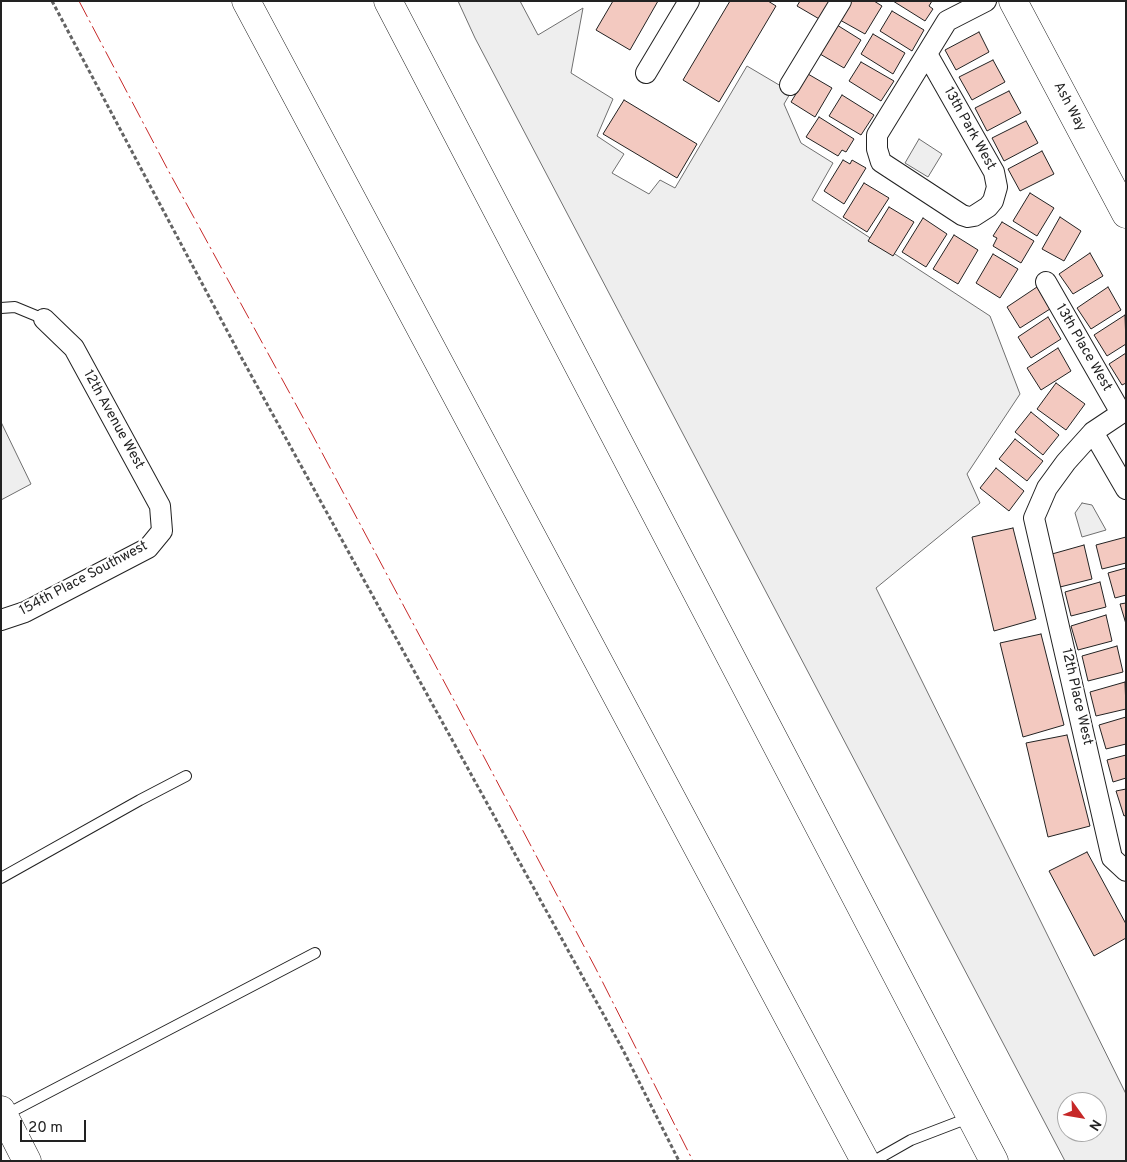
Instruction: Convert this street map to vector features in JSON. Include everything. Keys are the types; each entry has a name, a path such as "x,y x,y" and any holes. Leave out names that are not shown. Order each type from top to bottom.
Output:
{"main road":[{"path":"246,1 865,1161"},
{"path":"388,1 994,1161"},
{"name":"Ash Way","path":"1013,1 1126,214"},
{"path":"3,1112 27,1161"}],"street":[{"path":"646,73 689,1"},
{"path":"790,85 841,1"},
{"path":"927,54 947,21 986,1"},
{"name":"13th Park West","path":"927,54 997,180 996,193 988,207 974,216 962,215 881,162 877,149 877,135 927,54"},
{"name":"13th Place West","path":"1046,282 1123,412"},
{"name":"12th Avenue West","path":"44,320 74,348 160,506 162,531"},
{"path":"1123,412 1093,432 1126,490"},
{"name":"12th Place West","path":"1093,432 1066,462 1047,488 1034,518 1112,858 1126,871"},
{"name":"154th Place Southwest","path":"1,620 25,612 148,548 162,531"}],"lane":[{"path":"1,308 15,307 44,320"},
{"path":"1,878 186,776"},
{"path":"3,1112 315,953"},
{"path":"874,1161 911,1140 971,1117"}],"path":[{"path":"52,1 249,372 623,1050 679,1161"}],"shaded area":[{"path":"458,1 520,1 538,35 583,8 571,73 613,99 597,136 624,154 612,173 649,194 660,180 675,188 747,66 791,92 784,104 801,143 833,163 812,200 990,316 1020,394 967,474 980,503 876,588 1126,1094 1126,1161 1065,1161 475,38"},
{"path":"919,139 942,154 928,177 905,163"},
{"path":"1,422 31,484 1,500"},
{"path":"1082,503 1092,505 1106,530 1082,537 1075,513"}],"building":[{"path":"613,1 658,1 630,50 596,30"},
{"path":"730,1 768,1 776,6 719,102 683,80"},
{"path":"800,1 833,1 821,20 797,6"},
{"path":"851,1 874,1 882,6 865,34 840,20"},
{"path":"893,1 932,1 929,6 933,9 925,21"},
{"path":"892,11 924,30 912,51 880,31"},
{"path":"837,25 861,40 844,68 820,54"},
{"path":"979,32 989,52 956,70 945,50"},
{"path":"873,34 905,53 893,74 861,54"},
{"path":"993,60 1005,82 972,100 959,77"},
{"path":"861,62 894,81 881,101 849,81"},
{"path":"808,74 832,88 815,117 791,102"},
{"path":"1009,91 1021,113 987,131 975,108"},
{"path":"842,95 874,115 861,135 829,116"},
{"path":"624,100 697,144 677,178 603,134"},
{"path":"819,117 854,139 846,152 842,150 838,156 806,137"},
{"path":"1026,121 1038,143 1004,161 992,138"},
{"path":"1042,151 1054,174 1020,191 1008,169"},
{"path":"843,160 850,164 852,160 866,168 844,204 824,191"},
{"path":"864,183 889,198 867,232 843,217"},
{"path":"1030,193 1054,208 1037,236 1013,221"},
{"path":"889,207 914,222 893,256 868,241"},
{"path":"1060,217 1081,231 1064,261 1042,249"},
{"path":"923,218 947,234 926,267 902,252"},
{"path":"1002,222 1034,241 1021,263 993,246 997,238 993,236"},
{"path":"954,235 978,250 958,284 933,269"},
{"path":"1090,253 1103,276 1073,294 1059,274"},
{"path":"993,254 1018,269 1000,298 976,283"},
{"path":"1037,287 1050,309 1020,328 1007,307"},
{"path":"1108,287 1121,310 1091,329 1077,308"},
{"path":"1125,315 1126,344 1107,356 1094,335"},
{"path":"1048,317 1061,339 1031,358 1018,337"},
{"path":"1058,348 1071,371 1041,390 1027,368"},
{"path":"1126,353 1126,383 1122,385 1109,364"},
{"path":"1056,383 1085,404 1066,430 1037,409"},
{"path":"1031,412 1059,435 1043,455 1015,432"},
{"path":"1015,439 1043,461 1027,481 999,459"},
{"path":"996,468 1024,491 1009,511 980,488"},
{"path":"1013,528 1036,619 994,631 972,537"},
{"path":"1126,537 1126,563 1102,569 1096,545"},
{"path":"1084,545 1092,579 1060,587 1052,554"},
{"path":"1126,568 1126,595 1115,598 1108,573"},
{"path":"1100,582 1106,607 1071,616 1065,592"},
{"path":"1126,603 1126,624 1120,604"},
{"path":"1106,615 1112,641 1078,650 1071,626"},
{"path":"1041,634 1064,725 1023,737 1000,643"},
{"path":"1117,646 1123,672 1088,681 1082,656"},
{"path":"1125,682 1126,709 1096,716 1090,692"},
{"path":"1126,717 1126,744 1106,749 1099,725"},
{"path":"1067,735 1090,826 1048,837 1026,743"},
{"path":"1126,755 1126,778 1113,782 1107,760"},
{"path":"1126,789 1126,815 1124,816 1116,791"},
{"path":"1087,852 1126,924 1126,938 1094,956 1049,871"}],"power":[{"path":"79,1 456,704 596,969 693,1161"}]}
